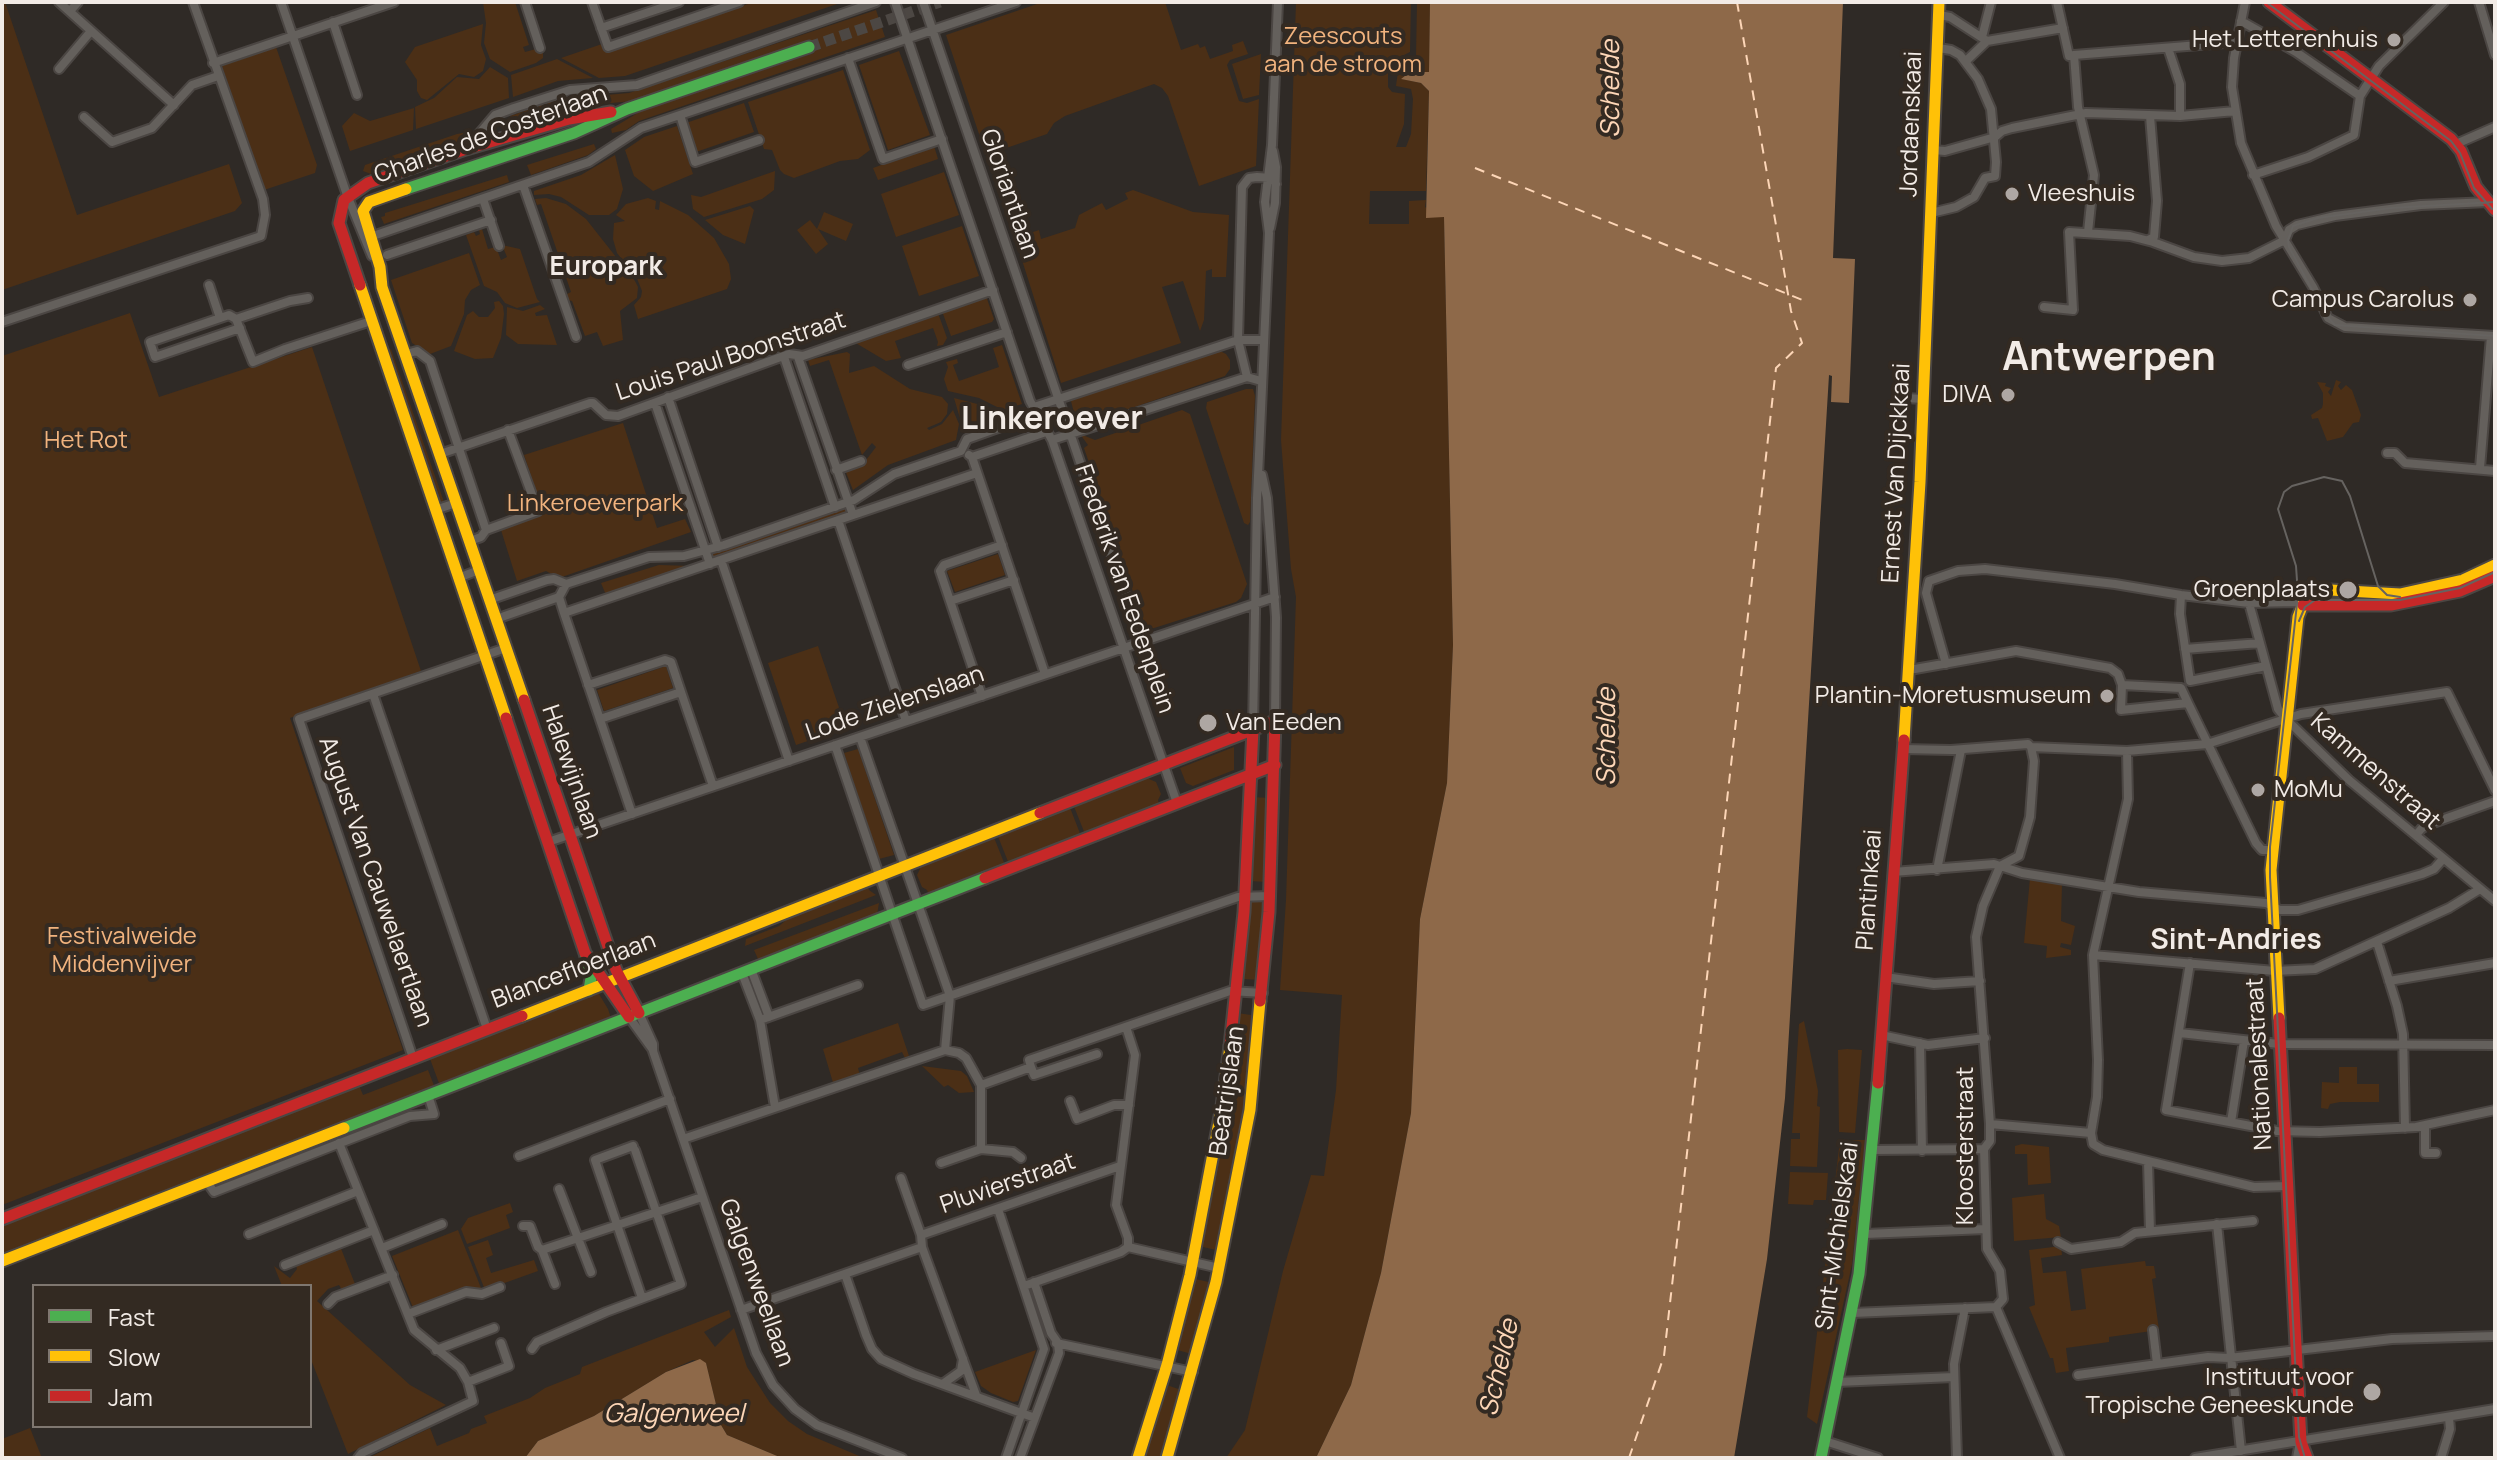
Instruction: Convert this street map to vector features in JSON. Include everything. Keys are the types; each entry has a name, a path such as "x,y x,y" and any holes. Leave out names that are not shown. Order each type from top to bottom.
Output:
{"street":[{"path":"59,2 174,105"},
{"path":"70,11 78,2"},
{"path":"2,322 261,236 265,215 263,199 193,2"},
{"path":"292,2 282,4 349,198 368,240 351,245 348,254"},
{"path":"213,63 394,2"},
{"path":"525,2 540,48"},
{"path":"592,2 608,47 739,2"},
{"path":"601,28 679,2"},
{"name":"Charles de Costerlaan","path":"466,149 495,115 570,90 637,85 876,2"},
{"name":"Gloriantlaan","path":"895,2 1036,411"},
{"name":"Gloriantlaan","path":"923,2 1057,399"},
{"path":"932,30 1016,2"},
{"path":"1253,729 1257,498 1269,233 1266,177 1272,145 1278,2"},
{"path":"1966,61 1984,39 1991,2"},
{"path":"2057,2 2094,175 2088,232"},
{"path":"2245,2 2232,87 2235,111 2241,143 2253,175 2285,240 2328,318 2339,326 2493,336 2491,407 2480,468"},
{"path":"2269,2 2456,144 2474,184 2493,204"},
{"path":"2253,175 2308,157 2354,135 2360,96 2379,66 2444,2"},
{"path":"2479,2 2495,55"},
{"path":"1939,8 1984,39 2063,28"},
{"name":"Jordaenskaai","path":"1929,248 1939,8"},
{"path":"2241,21 2360,96"},
{"path":"333,22 357,95"},
{"name":"Charles de Costerlaan","path":"368,240 589,162 641,128 932,30"},
{"path":"59,69 91,31"},
{"path":"2071,56 2237,42"},
{"name":"Charles de Costerlaan","path":"627,109 569,119 466,149 368,183 349,198 360,205 574,133 627,109 809,47"},
{"path":"1931,213 1956,207 1974,197 1985,178 1995,176 1995,137 1986,95 1966,61 1951,50 1938,48"},
{"path":"2168,48 2180,84 2180,116"},
{"name":"Gloriantlaan","path":"848,58 883,159 942,139"},
{"path":"84,117 112,142 152,128 192,85 218,76"},
{"path":"1933,150 1945,151 1995,137 2002,131 2080,115 2180,116 2235,111"},
{"path":"680,115 695,162 759,140"},
{"path":"2148,240 2154,237 2157,201 2150,116"},
{"path":"2456,144 2495,127"},
{"path":"1269,233 1276,184 1272,145"},
{"path":"1261,381 1247,377 1238,340 1242,187 1249,178 1272,178 1276,184"},
{"path":"523,185 576,337"},
{"name":"Halewijnlaan","path":"349,198 340,211 339,223 348,254 585,953 591,978 589,990"},
{"path":"483,199 499,246"},
{"name":"Charles de Costerlaan","path":"369,202 363,211 368,240 380,267 382,287"},
{"path":"2044,307 2073,310 2069,232 2148,240 2194,257 2235,264 2285,240 2289,230 2314,220 2373,210 2493,204"},
{"path":"387,255 491,220"},
{"name":"Ernest Van Dijckkaai","path":"1903,749 1924,399 1929,248"},
{"path":"209,285 220,318"},
{"name":"Halewijnlaan","path":"382,287 570,835 613,981"},
{"name":"Louis Paul Boonstraat","path":"440,454 590,403 611,417 993,290"},
{"path":"308,298 290,301 238,324 155,357 150,342 229,315 238,324 253,362 371,321"},
{"path":"908,365 1007,332"},
{"path":"961,451 967,439 1036,411 1057,399 1238,340 1264,340"},
{"path":"406,354 417,351 430,361 486,530"},
{"path":"784,357 835,507"},
{"path":"798,357 853,515"},
{"name":"Frederik van Eedenplein","path":"1069,434 1247,377"},
{"path":"668,397 718,547"},
{"path":"1905,398 1924,399"},
{"name":"Frederik van Eedenplein","path":"1057,399 1141,641"},
{"path":"655,403 710,564"},
{"name":"Frederik van Eedenplein","path":"1036,411 1052,440 1163,765"},
{"path":"470,541 481,537 486,530 538,511 508,430"},
{"path":"489,600 547,580 554,579 566,584 649,557 684,556 705,551 848,502 867,494 894,474 961,451 976,456 1046,432"},
{"path":"1052,440 1069,434"},
{"path":"973,436 977,473 1045,674"},
{"path":"2387,453 2395,453 2405,463 2495,471"},
{"path":"836,470 861,461"},
{"path":"1260,466 1267,498 1275,597 1275,721"},
{"path":"564,613 977,473"},
{"path":"435,510 456,503"},
{"path":"838,520 906,721"},
{"path":"982,696 941,568 1002,545"},
{"path":"721,560 789,761"},
{"path":"2421,594 2495,565"},
{"path":"1946,664 1926,593 1929,581 1943,574 1977,569 2249,603 2295,602 2303,605 2460,591 2495,576"},
{"path":"458,578 479,570"},
{"path":"1915,572 1929,581"},
{"path":"950,601 1014,580"},
{"path":"496,619 559,597 566,584"},
{"name":"Nationalestraat","path":"2307,1458 2301,1442 2272,850 2297,620 2308,591 2328,589 2388,599"},
{"path":"2181,595 2180,614 2190,681 2266,666"},
{"path":"559,597 632,814"},
{"name":"Lode Zielenslaan","path":"548,842 1275,597"},
{"name":"Kammenstraat","path":"2249,603 2278,709 2286,719 2349,780 2495,901"},
{"path":"2185,649 2260,643"},
{"path":"487,1029 373,694 506,648"},
{"path":"1915,669 2016,651 2110,668 2118,674 2122,685 2121,710 2188,703"},
{"path":"588,685 668,660 713,786"},
{"path":"2122,685 2181,688 2257,846 2262,850 2272,850"},
{"path":"600,719 681,692"},
{"path":"1903,749 1961,750 2028,744 2031,747 2127,751 2207,744 2286,719 2447,692 2495,790"},
{"name":"August Van Cauwelaertlaan","path":"373,694 299,719 413,1058"},
{"name":"Blancefloerlaan","path":"2,1219 1275,721"},
{"name":"Beatrijslaan","path":"1167,1458 1219,1268 1250,1110 1270,896 1275,721"},
{"name":"Beatrijslaan","path":"1138,1458 1167,1365 1193,1262 1222,1106 1245,895 1253,729"},
{"path":"860,737 950,996 945,1050"},
{"path":"835,745 923,1005 1245,895 1270,896"},
{"name":"Kloosterstraat","path":"2031,747 2034,761 2030,817 2019,856 2000,866 1983,906 1976,937 1990,1124 1990,1141 1984,1149 1986,1229 1987,1249 2000,1271 2002,1285 2003,1299 1996,1307 2060,1458"},
{"name":"Plantinkaai","path":"1881,1035 1903,749"},
{"path":"1937,870 1961,750"},
{"path":"2127,751 2128,799 2093,955 2098,1049 2097,1097 2091,1133 2093,1144 2098,1149 2254,1187 2288,1186"},
{"path":"1163,765 1177,803"},
{"path":"2,1261 1275,765"},
{"path":"2416,835 2422,828 2445,818 2495,801"},
{"path":"1893,872 2000,866 2022,873 2110,887 2298,910 2422,874 2434,869 2443,859"},
{"path":"2093,955 2277,971 2315,969 2449,908 2480,889"},
{"path":"2377,942 2405,1046 2405,1128"},
{"name":"Halewijnlaan","path":"585,953 613,981 634,1015"},
{"path":"2190,963 2166,1110 2285,1131 2405,1128 2495,1110"},
{"path":"2389,981 2495,963"},
{"path":"746,971 764,1018 775,1107"},
{"path":"1885,977 1934,984 1980,981"},
{"path":"764,1018 858,985"},
{"path":"1236,991 1263,993"},
{"name":"Beatrijslaan","path":"1031,1067 1029,1060 1236,991"},
{"name":"Galgenweellaan","path":"634,1015 653,1051 741,1310 765,1371 784,1399 806,1419 828,1432 902,1458"},
{"path":"1126,1027 1135,1055 1116,1205 1128,1238 1128,1247"},
{"path":"2180,1033 2281,1044 2495,1045"},
{"path":"1881,1035 1928,1045 1985,1038"},
{"name":"Sint-Michielskaai","path":"1821,1458 1852,1313 1865,1234 1881,1035"},
{"path":"2231,1122 2244,1041"},
{"path":"1920,1043 1922,1151"},
{"path":"683,1139 945,1050 966,1058 981,1085 981,1149"},
{"path":"981,1085 1031,1067 1034,1075 1097,1054"},
{"path":"207,1182 214,1192 410,1116 434,1114 428,1095"},
{"path":"519,1156 670,1099"},
{"path":"1070,1101 1077,1119 1114,1105 1129,1105"},
{"path":"1990,1124 2091,1133"},
{"path":"2425,1126 2425,1153 2436,1153"},
{"path":"339,1143 414,1330 460,1368 473,1401 362,1453 358,1458"},
{"path":"532,1349 537,1342 681,1284 634,1148 595,1160 642,1298"},
{"path":"941,1163 981,1149 1013,1152 1021,1158"},
{"path":"1873,1150 1984,1149"},
{"path":"2148,1162 2150,1231"},
{"name":"Pluvierstraat","path":"741,1310 922,1247 921,1235 1120,1166"},
{"path":"901,1178 921,1235"},
{"path":"559,1189 591,1272"},
{"path":"249,1234 358,1191"},
{"path":"542,1250 702,1197"},
{"path":"998,1209 1043,1342 1043,1355 1006,1458"},
{"path":"2058,1242 2071,1249 2121,1242 2135,1233 2253,1221"},
{"path":"382,1248 442,1224"},
{"path":"2217,1224 2241,1451"},
{"path":"523,1226 530,1226 555,1284"},
{"path":"1865,1234 1986,1229"},
{"path":"285,1265 374,1230"},
{"path":"922,1247 976,1395"},
{"path":"1024,1286 1128,1247 1219,1268"},
{"path":"845,1274 872,1349 891,1365 1035,1418"},
{"path":"328,1304 335,1297 393,1275"},
{"path":"1020,1458 1059,1353 1034,1282"},
{"path":"408,1314 466,1292 482,1294 500,1287"},
{"path":"1852,1313 1996,1307"},
{"path":"1957,1458 1954,1364 1965,1308"},
{"path":"436,1350 494,1328"},
{"path":"2153,1330 2157,1364"},
{"path":"2078,1375 2208,1357 2229,1358 2392,1339 2495,1336"},
{"path":"1043,1342 1193,1372"},
{"path":"468,1382 509,1366 501,1343"},
{"path":"944,1383 961,1371 963,1358"},
{"path":"1837,1382 1954,1377"},
{"path":"2195,1458 2495,1409"},
{"path":"2441,1458 2450,1429 2449,1418"},
{"path":"1825,1441 1878,1458"},
{"path":"2297,1458 2301,1442"}],"green space":[{"path":"2,2 5,2 77,215 229,164 242,203 235,211 2,290"},
{"path":"483,2 515,2 529,45 523,47 525,52 543,47 543,58 510,72 490,59 484,43 486,23"},
{"path":"754,2 843,2 625,76 599,78 561,58 602,44 605,51"},
{"path":"1043,2 1165,2 1181,50 1198,44 1200,48 1205,46 1210,59 1233,51 1232,45 1243,41 1248,54 1230,60 1227,65 1239,101 1247,103 1259,99 1256,166 1199,186 1168,96 1154,84 1065,116 1054,123 1047,134 986,155 946,35"},
{"name":"Zeescouts aan de stroom","path":"1296,2 1411,2 1410,52 1392,61 1388,75 1388,87 1392,92 1405,94 1404,124 1396,147 1406,147 1411,134 1413,99 1411,89 1396,86 1398,71 1403,63 1416,57 1417,2 1430,2 1429,73 1410,72 1402,79 1421,83 1429,91 1426,191 1370,191 1369,224 1409,224 1409,201 1426,200 1425,207 1444,217 1453,645 1447,783 1420,919 1411,1113 1381,1273 1351,1385 1316,1458 1226,1458 1245,1430 1283,1271 1311,1175 1324,1176 1336,1090 1342,995 1280,990 1296,597 1281,440"},
{"path":"876,10 885,37 639,121 626,130 612,133 611,129 641,111 814,53 810,41 632,101 571,107 513,125 510,116 561,99 629,93"},
{"path":"483,24 481,45 486,59 483,71 474,77 459,74 427,100 421,98 417,80 405,62 415,47"},
{"path":"276,47 317,165 315,173 264,190 222,66"},
{"path":"899,51 930,135 888,150 859,65"},
{"path":"1261,54 1259,95 1243,99 1232,64"},
{"path":"557,59 593,78 558,81 513,97 511,75"},
{"path":"490,67 508,78 509,98 416,129 415,107 434,98 457,77 479,79"},
{"path":"843,70 870,150 858,159 840,161 794,178 784,174 772,150 764,149 748,102"},
{"path":"744,103 754,132 696,152 686,123"},
{"path":"414,108 413,130 350,151 342,126 354,113 370,121"},
{"path":"677,126 693,174 653,191 634,176 625,150 644,137"},
{"path":"463,133 469,139 371,174 363,171 365,165"},
{"path":"594,144 596,149 588,155 531,175 527,165"},
{"path":"934,146 938,159 878,180 873,168"},
{"path":"615,155 623,189 617,209 609,215 589,215 561,197 534,195 534,191 581,175"},
{"path":"775,171 774,190 762,199 704,217 693,209 691,195 701,197"},
{"path":"944,172 959,215 896,237 881,194"},
{"path":"507,175 509,182 384,224 381,217 385,213"},
{"path":"1133,190 1193,212 1229,215 1226,277 1212,277 1212,269 1206,271 1204,320 1200,331 1183,281 1162,287 1181,343 1061,383 1015,238 1039,230 1041,239 1075,228 1079,215 1102,203 1106,210 1128,199 1125,193"},
{"path":"546,198 566,204 586,219 635,281 637,298 620,311 623,340 603,346 597,332 585,336 572,301 565,295 571,292 541,204 537,205 535,199"},
{"path":"648,198 656,201 655,209 659,210 660,201 688,215 714,238 729,264 731,279 727,289 638,319 634,305 642,291 634,271 639,260 636,259 630,270 617,253 613,239 614,223 625,221 616,215 626,204"},
{"path":"750,206 754,210 745,244 723,235 705,220"},
{"path":"824,212 853,224 846,241 818,229 828,244 816,254 797,230 810,220 817,229"},
{"path":"962,226 979,276 919,296 902,246"},
{"path":"482,229 488,249 496,247 501,260 507,257 502,245 520,249 540,302 517,308 505,303 497,292 484,286 466,235 474,232 476,236"},
{"path":"469,253 480,285 471,290 465,300 464,314 451,346 430,354 412,343 391,280"},
{"path":"986,296 994,319 992,322 951,336 942,311"},
{"path":"499,301 504,314 501,338 493,358 475,359 454,351 467,315 473,311 479,317 488,317 495,308 494,302"},
{"path":"540,305 545,309 535,313 536,316 547,315 557,345 518,344 506,335 507,307 523,311"},
{"path":"130,313 159,397 312,347 421,671 290,718 403,1050 2,1205 2,356"},
{"path":"938,313 947,338 943,345 937,346 933,328 895,341 901,358 886,361 854,342"},
{"path":"1002,345 1022,404 1003,410 979,398 948,391 944,379 948,367 946,362 957,359 958,363 953,365 959,381 999,367 993,348"},
{"path":"391,349 444,502 439,502 386,353"},
{"path":"1218,350 1230,360 1230,369 1225,376 1079,426 1078,429 1070,397"},
{"path":"847,352 850,354 849,373 874,366 910,389 942,397 948,404 947,414 941,422 927,428 929,430 942,424 953,410 959,424 956,440 888,465 853,490 845,470 863,464 876,447 872,443 862,455 829,360 810,366 808,360"},
{"path":"2336,380 2341,382 2338,386 2341,390 2346,385 2352,390 2361,415 2359,422 2353,423 2343,437 2327,441 2318,418 2312,419 2311,415 2323,404 2323,393 2317,382 2326,383 2325,386 2331,388 2328,392 2331,396"},
{"path":"1253,389 1255,396 1248,525 1244,523 1206,408 1207,402"},
{"path":"954,398 985,406 999,421 964,432"},
{"path":"1182,410 1190,414 1247,584 1236,602 1151,629 1149,625 1145,627 1084,448 1088,445 1080,434 1095,440"},
{"name":"Linkeroeverpark","path":"623,423 657,528 685,519 691,532 559,578 546,571 517,581 501,530 544,514 524,455"},
{"path":"846,508 848,513 712,560 710,554"},
{"path":"998,554 1005,575 955,592 947,571"},
{"path":"659,565 692,566 606,595 601,583"},
{"path":"818,646 846,728 796,745 768,663"},
{"path":"666,666 673,688 604,711 597,690"},
{"path":"1234,747 1234,770 1193,786 1186,783 1180,768"},
{"path":"858,749 894,855 879,859 844,753"},
{"path":"1148,775 1156,782 1161,794 1159,805 1085,834 1073,804"},
{"path":"1252,797 1270,798 1268,882 1249,881"},
{"path":"1069,805 1081,836 1009,864 997,834"},
{"path":"993,835 1005,865 929,895 922,887 917,875 920,869 918,864"},
{"path":"2030,878 2062,884 2061,921 2075,926 2071,945 2061,943 2060,947 2071,950 2071,955 2046,958 2047,946 2024,943"},
{"path":"867,884 876,895 745,946 746,939 779,926 796,912"},
{"path":"1250,902 1266,904 1262,980 1242,979"},
{"path":"879,903 877,915 758,959 754,950"},
{"path":"599,994 608,1009 611,1018 608,1020 440,1086 429,1056"},
{"path":"1237,1013 1258,1016 1246,1111 1220,1251 1199,1246"},
{"path":"1804,1021 1818,1091 1817,1106 1820,1107 1817,1167 1790,1166 1791,1139 1800,1139 1800,1133 1792,1133 1799,1024"},
{"path":"898,1023 909,1056 905,1058 902,1052 858,1068 860,1076 834,1086 823,1049"},
{"path":"1838,1050 1862,1050 1855,1133 1839,1132"},
{"path":"922,1066 961,1071 967,1076 974,1092 959,1093 948,1085 944,1087"},
{"path":"2339,1067 2357,1067 2357,1084 2379,1084 2379,1102 2340,1102 2330,1104 2328,1109 2321,1108 2322,1082 2339,1083"},
{"path":"428,1070 435,1088 2,1258 2,1223 358,1083 363,1095"},
{"path":"1840,1140 1865,1140 1852,1264 1817,1424 1807,1417"},
{"path":"2015,1146 2049,1147 2051,1183 2028,1185 2027,1154 2015,1154"},
{"path":"1790,1172 1828,1173 1826,1200 1814,1200 1813,1205 1788,1204"},
{"path":"2044,1194 2046,1219 2059,1226 2061,1237 2014,1241 2012,1198"},
{"path":"510,1203 513,1212 506,1215 510,1228 467,1244 461,1229 468,1218"},
{"path":"458,1230 481,1288 414,1310 392,1256"},
{"path":"488,1240 493,1255 486,1258 491,1273 534,1260 538,1271 485,1290 468,1247"},
{"path":"340,1246 355,1284 342,1290 339,1285 328,1289 317,1301 410,1385 446,1405 348,1454 312,1362 312,1284 281,1284 274,1266 290,1278 297,1269 295,1263"},
{"path":"2061,1246 2062,1255 2041,1258 2043,1273 2066,1271 2071,1311 2086,1309 2081,1269 2145,1261 2146,1266 2154,1266 2156,1278 2152,1279 2159,1330 2109,1337 2109,1342 2066,1348 2069,1371 2056,1373 2053,1358 2050,1358 2029,1307 2035,1305 2029,1250"},
{"path":"1191,1278 1213,1283 1195,1355 1174,1349"},
{"path":"729,1310 731,1317 704,1332 715,1347 734,1328 747,1367 770,1403 788,1421 807,1434 864,1458 782,1458 727,1435 721,1425 706,1363 693,1360 666,1372 594,1416 538,1441 525,1458 368,1458 430,1428 437,1446 469,1433 471,1429 487,1423 484,1416 580,1374 582,1367"},
{"path":"1036,1350 1018,1401 1013,1402 981,1386 975,1372"},
{"path":"1164,1384 1184,1391 1163,1458 1142,1458"},
{"path":"30,1428 42,1458 2,1458 2,1439"}],"water":[{"name":"Schelde","path":"1430,2 1843,2 1833,258 1855,259 1849,403 1831,402 1832,376 1829,375 1785,1098 1767,1259 1734,1458 1316,1458 1351,1385 1381,1273 1411,1113 1420,919 1447,783 1453,645 1444,217 1426,218 1429,91 1421,83 1401,79 1410,72 1429,72"},
{"name":"Galgenweel","path":"700,1359 706,1363 721,1425 727,1435 782,1458 525,1458 538,1441 594,1416 666,1372"}],"ferry route":[{"path":"1629,1458 1664,1356 1776,368 1802,343 1791,311 1737,2"},
{"path":"1475,168 1805,301"}],"tunnel":[{"path":"809,47 940,2"}],"tram line":[{"path":"2266,2 2451,141 2460,153 2474,188 2492,209"},
{"path":"2495,202 2391,208 2318,218 2293,226 2288,240 2325,314 2335,325 2495,336"},
{"path":"2305,1458 2299,1437 2270,877 2270,847 2298,595 2296,566 2278,509 2284,492 2292,486 2324,477 2342,481 2350,496 2378,586 2387,595 2400,597"},
{"path":"2299,621 2305,607 2315,600 2400,600 2460,588 2495,572"}],"traffic: fast":[{"path":"406,189 574,133 627,109 809,47"},
{"path":"344,1128 985,878"},
{"path":"586,957 591,978 589,990"},
{"path":"1821,1458 1859,1274 1878,1083"}],"traffic: slow":[{"path":"1904,740 1920,482 1939,2"},
{"path":"406,189 369,202 363,211 380,267 382,287 524,700"},
{"path":"360,285 506,718"},
{"path":"2279,1018 2271,870 2298,617 2308,591 2400,594 2463,580 2495,565"},
{"path":"522,1016 1040,813"},
{"path":"1167,1458 1216,1282 1250,1110 1260,1001"},
{"path":"1138,1458 1167,1365 1190,1275 1222,1106 1230,1046"},
{"path":"2,1261 344,1128"}],"traffic: jam":[{"path":"2269,2 2451,139 2461,151 2476,187 2495,210"},
{"path":"360,285 339,223 344,200 368,183 466,149 569,119 611,112"},
{"path":"2303,605 2391,605 2460,591 2495,576"},
{"path":"524,700 616,970 639,1013"},
{"path":"506,718 585,953 629,1017"},
{"path":"1040,813 1275,721 1269,912 1260,1001"},
{"path":"1230,1046 1244,912 1253,729"},
{"path":"1878,1083 1904,740"},
{"path":"985,878 1275,765"},
{"path":"2,1219 522,1016"},
{"path":"2279,1018 2301,1442 2307,1458"}],"place":[{"name":"Het Letterenhuis","path":"2394,40"},
{"name":"Vleeshuis","path":"2012,194"},
{"name":"Campus Carolus","path":"2470,300"},
{"name":"DIVA","path":"2008,395"},
{"name":"Groenplaats","path":"2348,590"},
{"name":"Plantin-Moretusmuseum","path":"2107,696"},
{"name":"Van Eeden","path":"1208,723"},
{"name":"MoMu","path":"2258,790"},
{"name":"Instituut voor Tropische Geneeskunde","path":"2372,1392"}],"district":[{"name":"Europark","path":"606,268"},
{"name":"Antwerpen","path":"2109,359"},
{"name":"Linkeroever","path":"1052,420"},
{"name":"Sint-Andries","path":"2236,941"}],"park label":[{"name":"Het Rot","path":"86,441"},
{"name":"Festivalweide Middenvijver","path":"122,951"}]}
